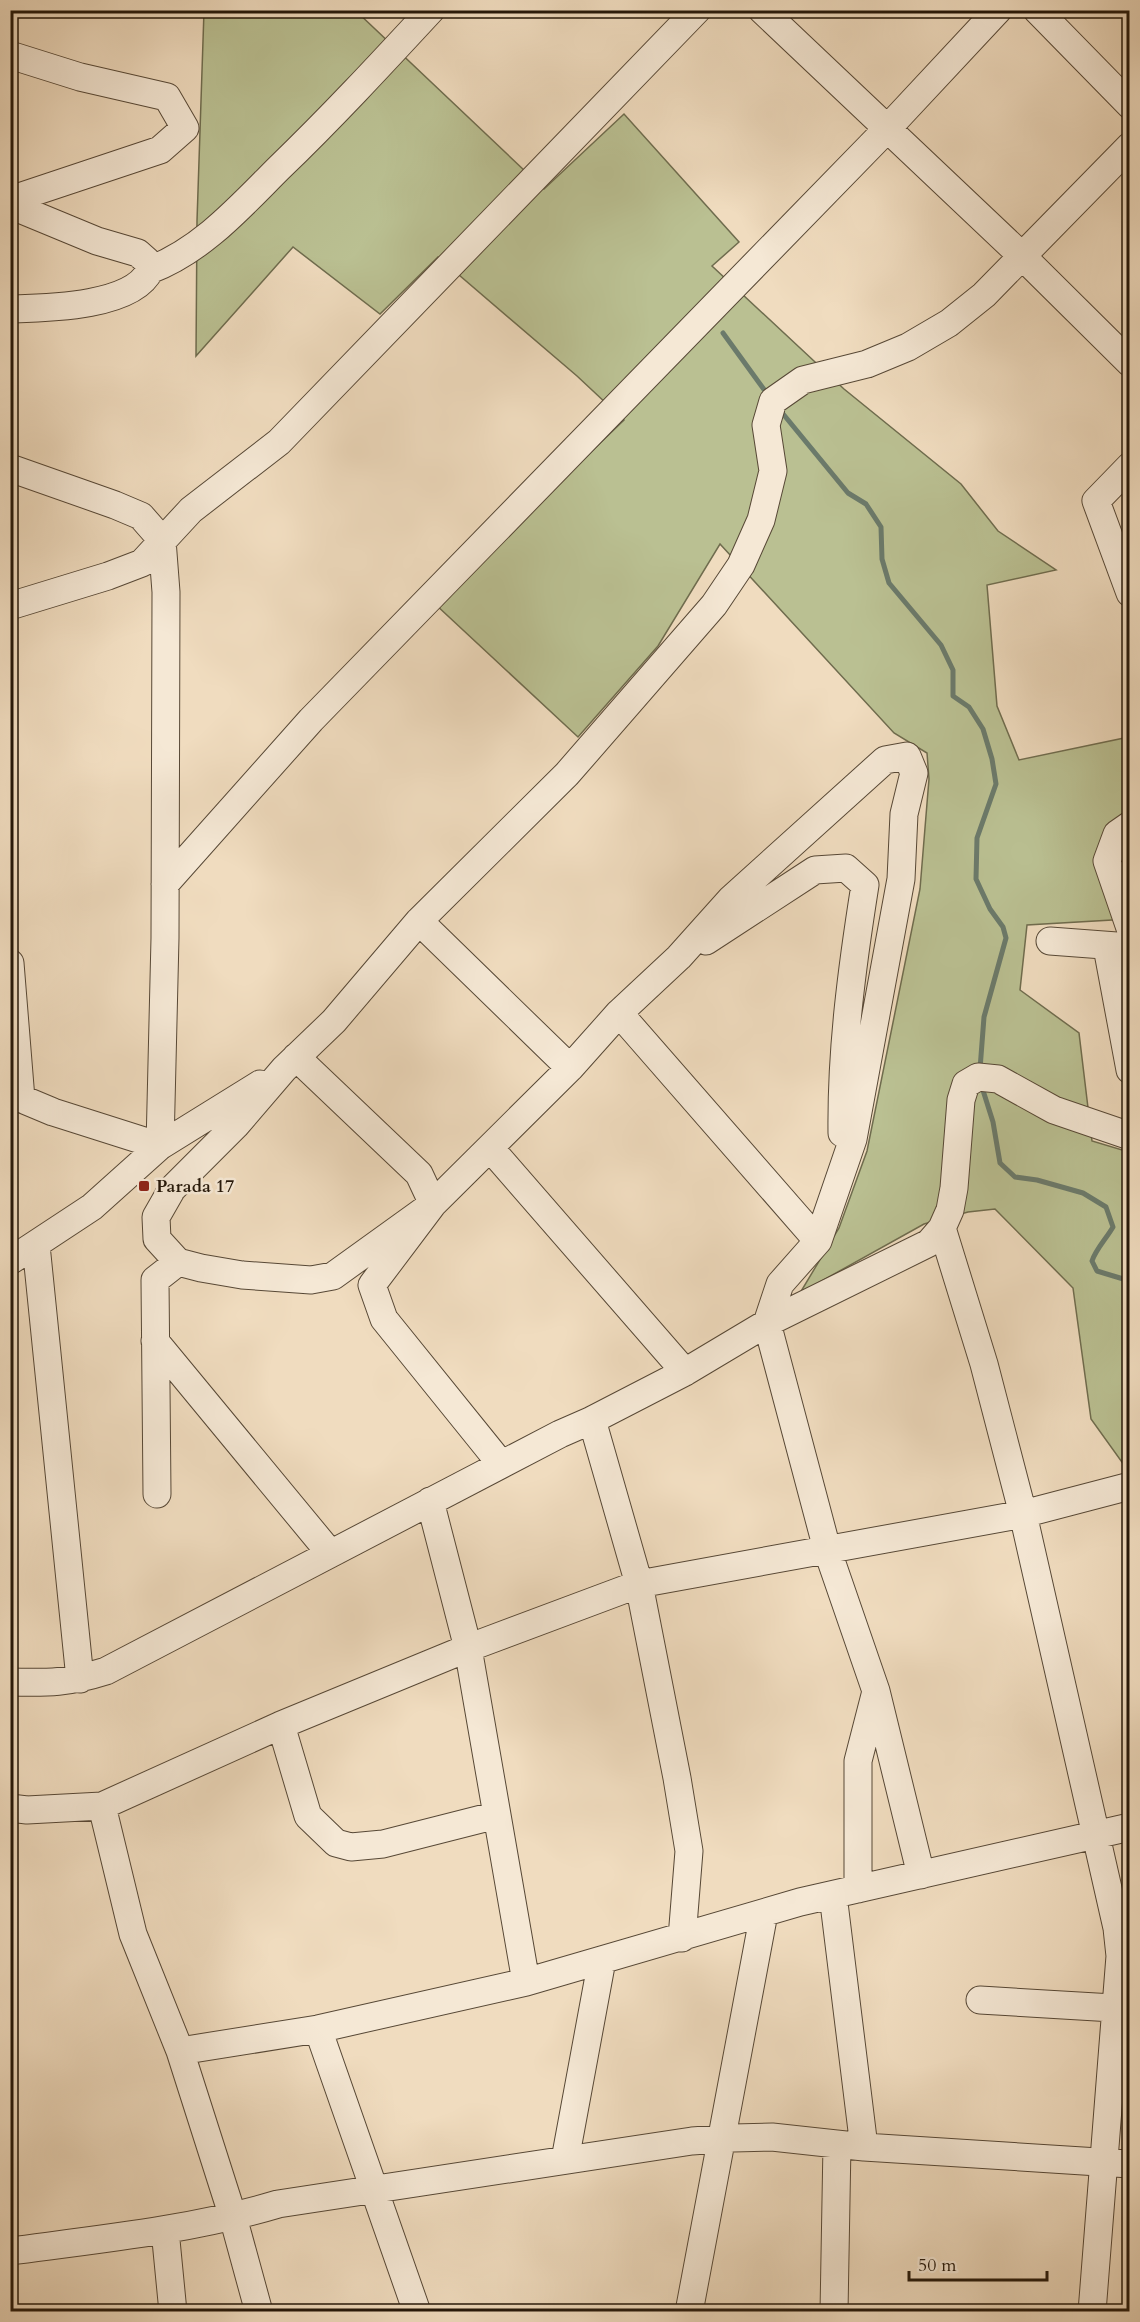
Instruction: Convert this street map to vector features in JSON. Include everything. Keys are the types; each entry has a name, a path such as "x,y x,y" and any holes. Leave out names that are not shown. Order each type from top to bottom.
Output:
{"street":[{"path":"10,309 64,307 94,302 145,280 150,270 184,254 208,237 324,124 431,10"},
{"path":"10,606 108,576 142,563 190,510 279,442 697,10"},
{"path":"762,10 1023,257 1130,363"},
{"path":"165,884 311,720 886,129 998,10"},
{"path":"1037,10 1130,105"},
{"path":"10,55 80,77 168,97 186,128 160,150 10,200"},
{"path":"433,1204 333,1276 311,1280 254,1276 178,1262 157,1239 156,1217 172,1189 236,1125 290,1063 334,1021 419,921 567,774 714,604 741,565 761,520 773,471 766,425 773,401 803,380 867,364 908,346 949,323 984,295 1023,257 1130,146"},
{"path":"10,205 97,241 138,253 147,261 150,270"},
{"path":"1130,466 1096,501 1130,593"},
{"path":"10,468 141,516 162,540 165,592 165,884 160,1146"},
{"path":"501,1464 384,1319 372,1285 433,1204 570,1068 619,1014 679,957 731,899 885,760 907,756 914,773 904,814 901,879 853,1139 818,1241 780,1284 767,1323 827,1549 876,1691 921,1875"},
{"path":"1130,825 1117,834 1107,861 1130,928"},
{"path":"679,957 815,870 846,867 865,885 848,1001 842,1097 842,1172"},
{"path":"419,921 570,1068"},
{"path":"1050,941 1118,947 1130,1070"},
{"path":"10,963 16,1097 160,1146"},
{"path":"619,1014 818,1241"},
{"path":"10,1261 92,1207 160,1146 290,1063"},
{"path":"290,1063 419,1174 433,1204"},
{"path":"10,1682 56,1683 106,1671 501,1464 685,1372 767,1323 929,1243 942,1228 950,1210 954,1188 960,1100 966,1084 978,1077 998,1079 1054,1110 1130,1136"},
{"path":"490,1148 685,1372"},
{"path":"942,1228 984,1364 1023,1514 1117,1928 1123,2008 1103,2161 1092,2312"},
{"path":"36,1245 80,1679"},
{"path":"157,1494 155,1280 178,1262"},
{"path":"155,1341 330,1553"},
{"path":"592,1420 639,1584 677,1778 689,1851 682,1938"},
{"path":"10,1808 27,1810 102,1806 280,1725 468,1648 639,1584 1023,1514 1130,1486"},
{"path":"430,1501 468,1648 526,1982"},
{"path":"864,2147 845,1892 858,1761 876,1691"},
{"path":"280,1725 308,1816 336,1843 351,1847 383,1844 497,1815"},
{"path":"102,1806 134,1934 180,2051 233,2217 259,2312"},
{"path":"180,2051 318,2029 526,1982 845,1892 1130,1827"},
{"path":"689,2312 764,1913"},
{"path":"565,2160 602,1960"},
{"path":"980,2000 1123,2008"},
{"path":"318,2029 417,2312"},
{"path":"10,2251 165,2230 233,2217 278,2204 692,2141 772,2138 864,2147 1130,2164"},
{"path":"834,2312 837,2144"},
{"path":"165,2230 173,2312"}],"green space":[{"path":"204,11 356,11 544,189 624,114 739,242 712,266 844,389 961,484 998,531 1056,570 987,585 997,706 1019,760 1129,737 1129,919 1027,925 1020,990 1079,1033 1092,1141 1129,1152 1129,1472 1091,1419 1073,1288 995,1209 968,1212 924,1224 800,1293 839,1228 867,1151 920,889 929,779 927,753 894,733 720,544 658,646 578,737 434,603 624,420 577,376 438,257 380,314 293,247 196,356 197,221"}],"waterway":[{"path":"723,333 768,395"},
{"path":"779,409 848,493 866,504 881,527 882,559 889,583 941,645 953,670 953,696 969,707 983,729 992,759 996,784 977,838 976,879 990,909 1003,927 1006,938 984,1017 980,1069"},
{"path":"981,1084 993,1122 1000,1163 1015,1177 1037,1180 1083,1193 1106,1207 1113,1227 1092,1261 1097,1271 1130,1281"}],"place":[{"name":"Parada 17","path":"144,1186"}]}
